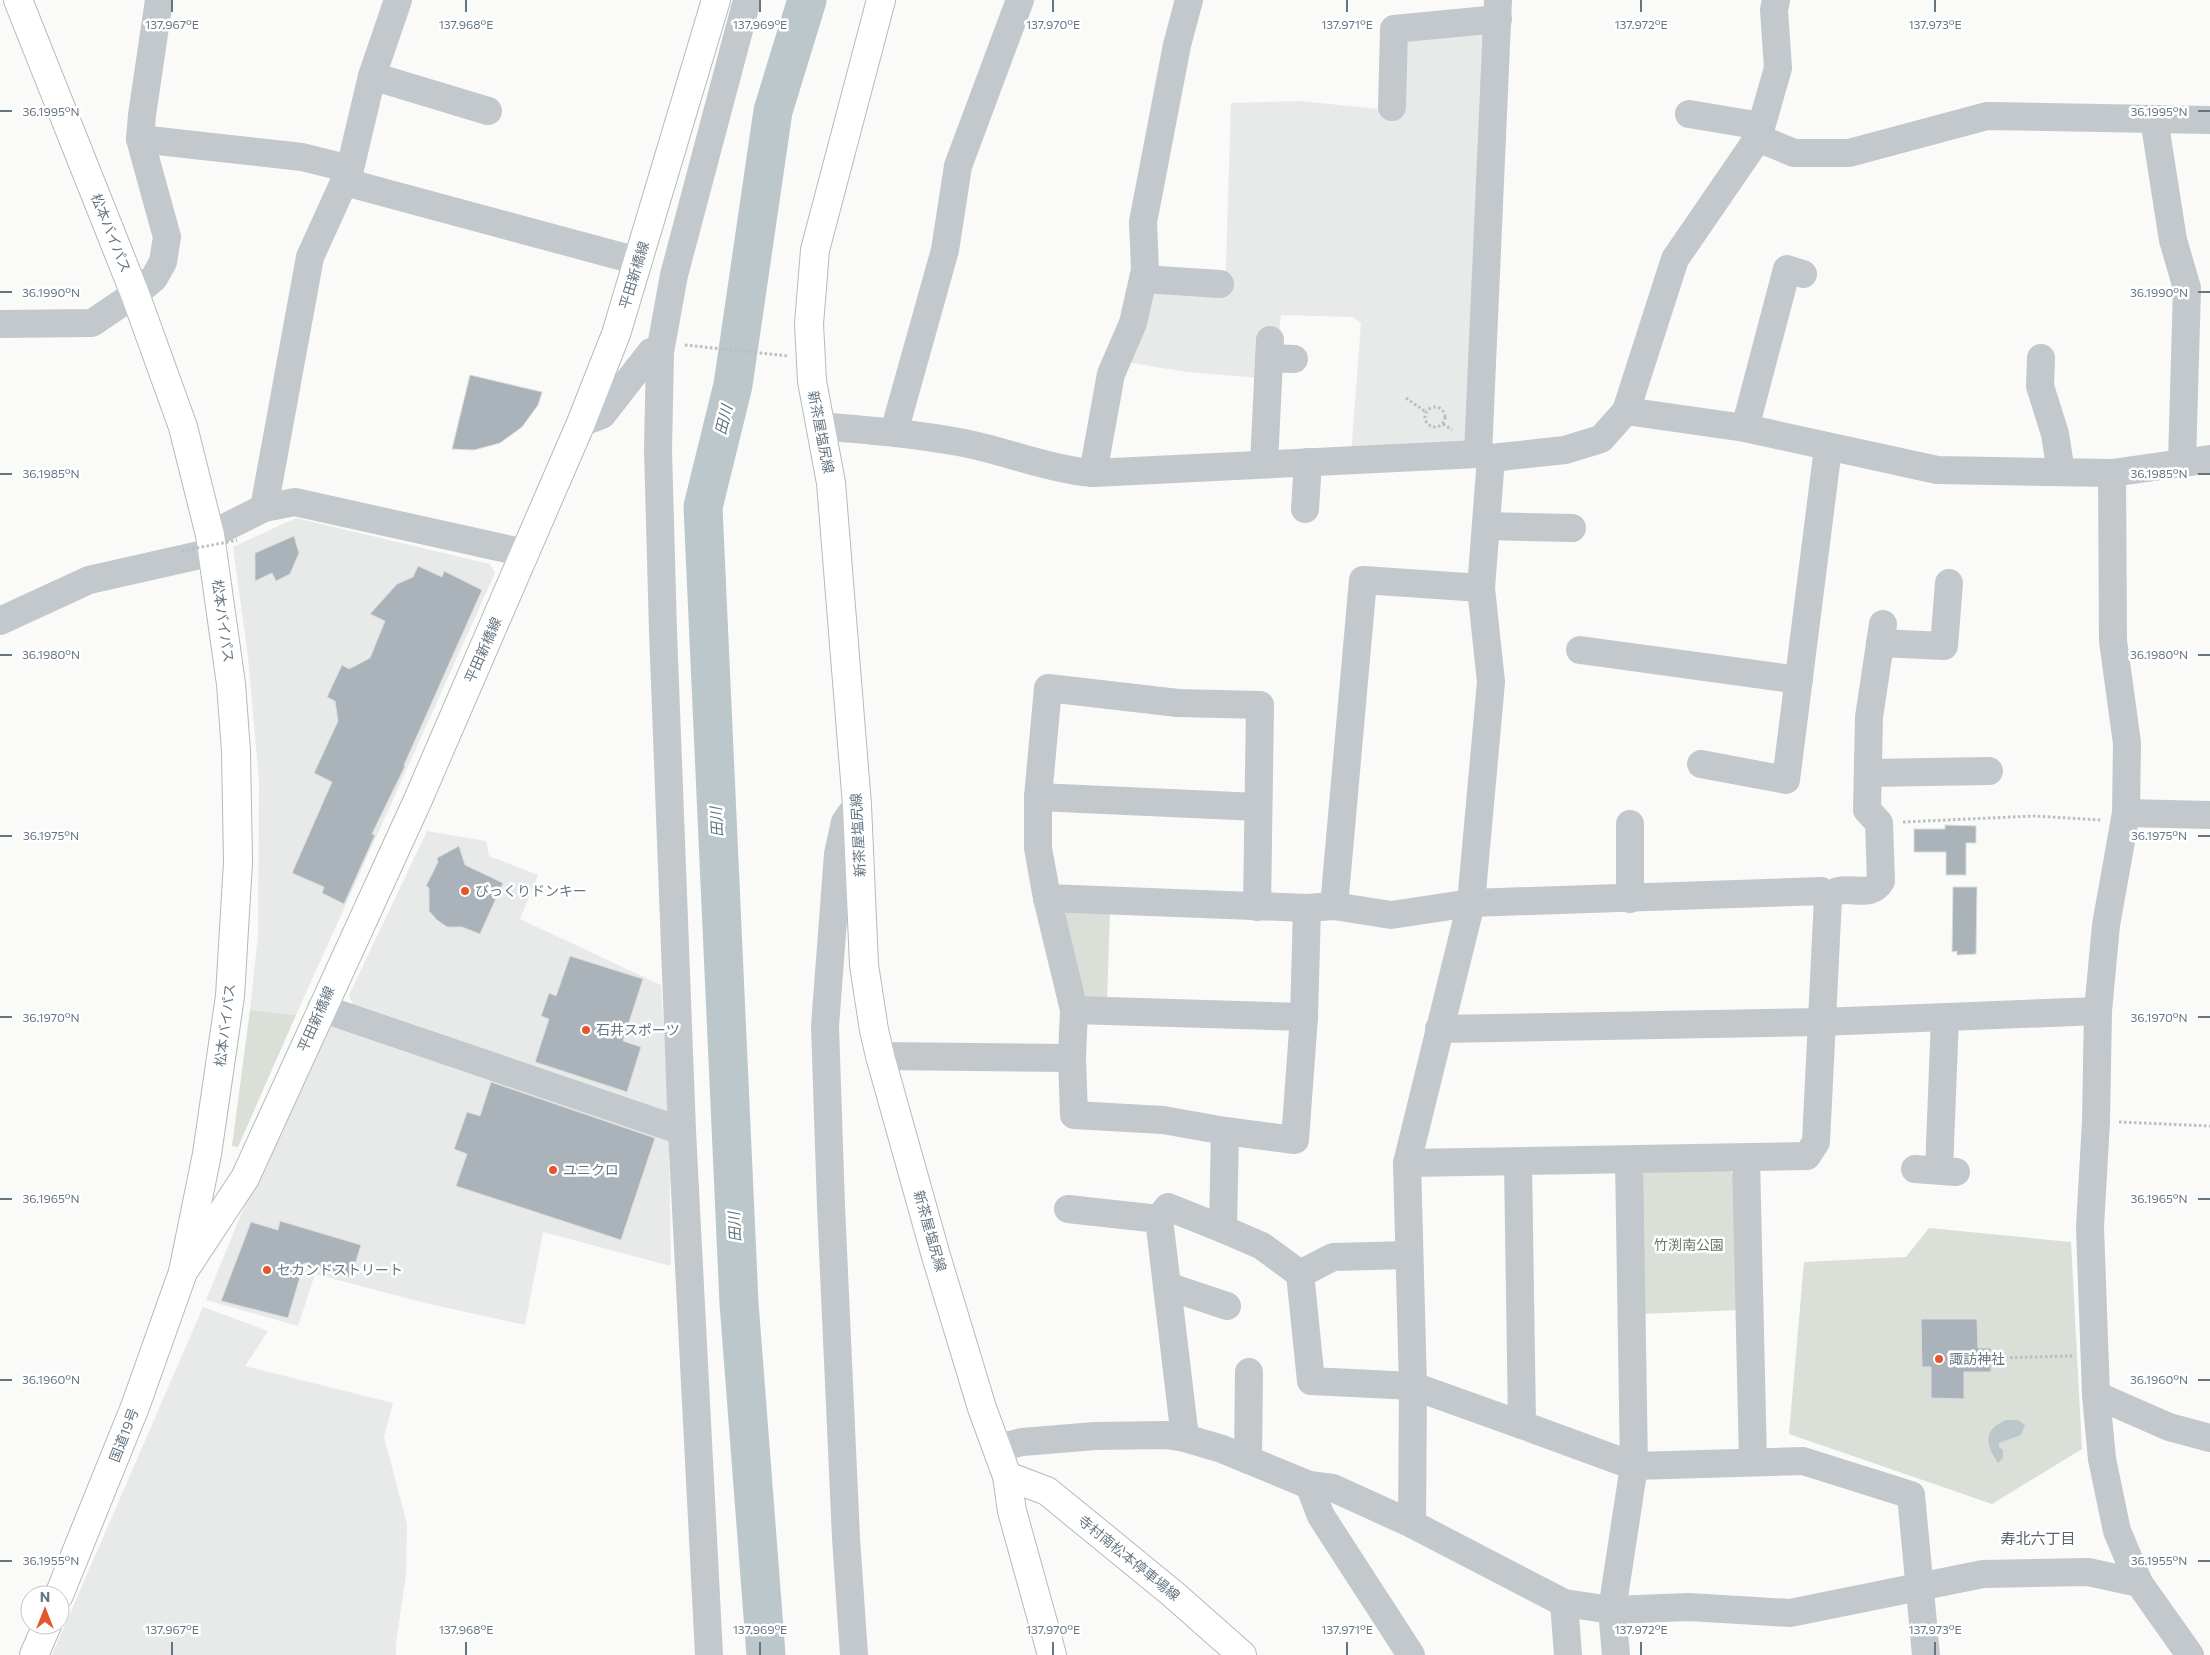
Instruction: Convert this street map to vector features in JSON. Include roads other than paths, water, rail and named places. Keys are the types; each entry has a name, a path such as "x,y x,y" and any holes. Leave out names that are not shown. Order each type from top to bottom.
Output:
{"main road":[{"name":"松本バイパス","path":"18,0 135,294 183,426 212,543 231,684 236,751 238,862 230,996 207,1154 183,1272"},
{"name":"平田新橋線","path":"183,1272 245,1178 416,802 581,423 616,334 716,0"},
{"name":"新茶屋塩尻線","path":"881,0 816,250 809,324 812,380 831,484 857,805 864,965 880,1056 936,1256 982,1408 1007,1476 1012,1511 1052,1655"},
{"name":"国道19号","path":"64,1585 135,1407 183,1272"},
{"name":"寺村南松本停車場線","path":"1007,1476 1047,1491 1173,1594 1242,1655"},
{"path":"34,1655 43,1635"}],"street":[{"path":"0,324 92,323 135,294 154,278 163,262 167,237 140,139 159,0"},
{"path":"264,508 310,257 347,175 372,76 398,0"},
{"path":"708,1655 682,1131 658,450 670,348 674,275 747,0"},
{"path":"894,432 945,250 958,166 1020,0"},
{"path":"1093,473 1111,374 1133,323 1145,270 1143,222 1146,199 1177,44 1189,0"},
{"path":"820,426 894,432 965,443 1070,471 1093,473 1308,462 1485,456 1565,450 1601,439 1626,411 1675,260 1760,132 1778,68 1774,10 1776,0"},
{"path":"1392,106 1394,29 1498,10 1485,456 1486,526 1481,588 1491,682 1471,903 1406,1163 1413,1386 1412,1524"},
{"path":"372,76 488,110"},
{"path":"1689,114 1760,132 1794,152 1849,153 1987,116 2210,120"},
{"path":"2154,119 2173,240 2187,288 2182,462"},
{"path":"140,139 302,157 347,175 638,261"},
{"path":"1745,428 1787,269 1803,274"},
{"path":"1143,279 1220,284"},
{"path":"581,423 602,415 651,352 670,348"},
{"path":"1264,464 1278,352"},
{"path":"2041,358 2040,386 2056,434 2061,472"},
{"path":"1626,411 1745,428 1828,448 1937,470 2112,473 2210,459"},
{"path":"1701,764 1786,780 1828,448"},
{"path":"1305,509 1308,462"},
{"path":"2112,473 2113,641 2127,743 2125,817 2106,924 2098,1011 2096,1121 2090,1227 2096,1395 2102,1459 2118,1530 2139,1584 2190,1655"},
{"path":"0,621 89,580 212,543 264,508 295,502 525,553"},
{"path":"1486,526 1572,528"},
{"path":"1334,906 1363,580 1481,588"},
{"path":"1828,898 1837,891 1870,891 1877,888 1881,881 1879,823 1867,810 1869,717 1881,634 1944,646 1949,583"},
{"path":"1580,650 1799,680"},
{"path":"1257,907 1260,704 1178,704 1048,688 1038,797 1038,848 1047,898 1074,1010 1072,1058 1074,1115 1163,1120 1225,1131 1295,1140 1304,1017 1307,908"},
{"path":"1868,773 1989,774"},
{"path":"1038,797 1258,807"},
{"path":"854,1655 846,1538 832,1245 825,1026 838,854 845,822 857,805"},
{"path":"2125,817 2210,815"},
{"path":"1630,824 1630,899"},
{"path":"1047,898 1257,907 1307,908 1334,906 1391,915 1471,903 1821,891 1828,898 1816,1142 1807,1156 1746,1159 1406,1163"},
{"path":"321,1008 682,1131"},
{"path":"1074,1010 1304,1017"},
{"path":"1439,1029 1821,1022 2098,1011"},
{"path":"1937,1170 1945,1018"},
{"path":"880,1056 1072,1058"},
{"path":"1225,1131 1234,1234"},
{"path":"1746,1159 1754,1462"},
{"path":"1616,1655 1612,1610 1634,1466 1629,1160"},
{"path":"1518,1162 1522,1426"},
{"path":"1185,1438 1159,1219 1168,1207 1262,1246 1300,1274 1311,1381 1413,1386 1634,1466 1803,1461 1911,1495 1926,1655"},
{"path":"1068,1209 1159,1219"},
{"path":"1234,1234 1284,1248"},
{"path":"1300,1274 1333,1257 1409,1255"},
{"path":"1166,1286 1227,1306"},
{"path":"1248,1460 1249,1372"},
{"path":"2096,1395 2169,1427 2210,1438"},
{"path":"998,1448 1022,1442 1095,1436 1166,1435 1185,1438 1222,1449 1309,1485 1333,1488 1412,1524 1564,1603 1612,1610 1689,1607 1790,1613 1920,1585 1983,1574 2088,1572 2139,1584"},
{"path":"1309,1485 1321,1516 1411,1655"},
{"path":"1564,1603 1568,1655"}],"waterway":[{"name":"田川","path":"766,1655 739,1303 703,507 733,385 773,111 807,0"}],"place":[{"name":"びっくりドンキー","path":"465,891"},
{"name":"石井スポーツ","path":"586,1030"},
{"name":"ユニクロ","path":"553,1170"},
{"name":"セカンドストリート","path":"267,1270"},
{"name":"諏訪神社","path":"1939,1359"}],"district":[{"name":"寿北六丁目","path":"2038,1539"}],"park label":[{"name":"竹渕南公園","path":"1689,1245"}]}
